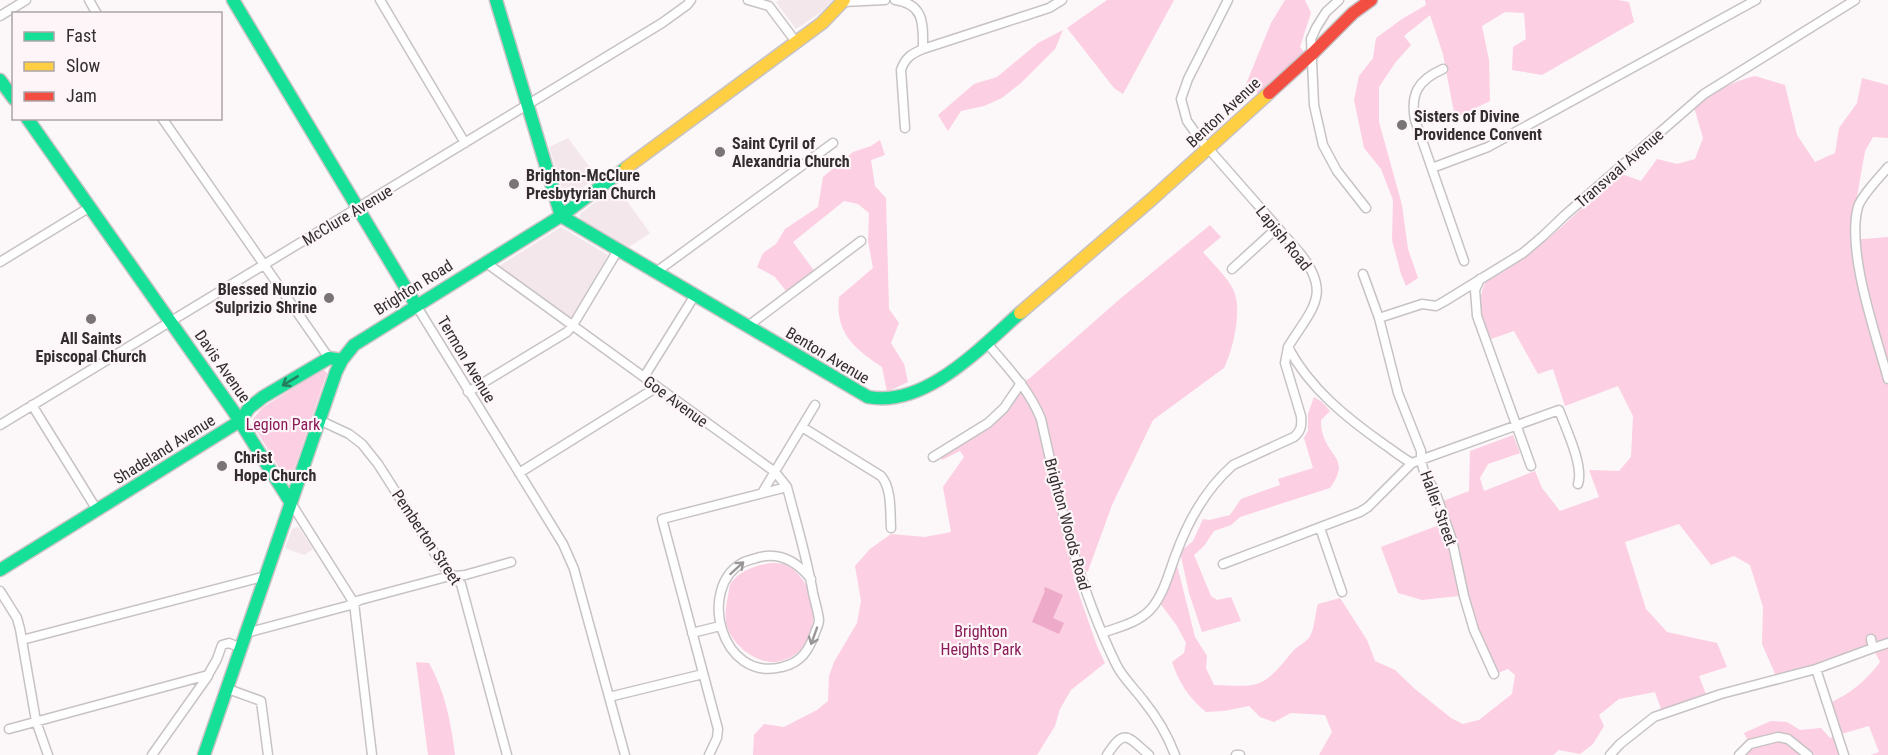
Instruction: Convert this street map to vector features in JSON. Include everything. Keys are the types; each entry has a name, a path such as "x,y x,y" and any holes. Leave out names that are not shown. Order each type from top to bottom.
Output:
{"street":[{"path":"0,16 26,0"},
{"name":"Termon Avenue","path":"233,0 468,392 563,544 574,569 625,755"},
{"path":"380,0 465,144"},
{"path":"496,0 561,216"},
{"name":"McClure Avenue","path":"0,425 528,106 662,23 691,0"},
{"path":"748,0 769,6 796,42"},
{"path":"843,1 885,0"},
{"path":"895,0 904,1 917,9 923,23 923,49"},
{"path":"905,128 901,70 910,55 1048,8 1062,0"},
{"name":"Lapish Road","path":"1228,0 1188,79 1181,99 1187,121 1305,260 1314,274 1318,288 1315,302 1288,347"},
{"path":"1339,0 1326,12 1311,39 1314,105 1323,145 1336,171 1366,208"},
{"name":"Benton Avenue","path":"561,216 867,397 881,401 906,394 944,378 1121,227 1371,0"},
{"path":"1432,168 1488,147 1756,0"},
{"name":"Transvaal Avenue","path":"1379,318 1422,304 1436,306 1501,268 1544,236 1704,94 1855,0"},
{"name":"Brighton Road","path":"204,755 319,420 336,358 416,305 561,216 796,42 832,14 843,1"},
{"path":"1443,69 1426,78 1414,96 1413,108 1415,120 1464,261"},
{"path":"0,80 12,96"},
{"name":"Davis Avenue","path":"28,120 240,421 354,603 372,755"},
{"path":"163,120 264,265 336,358"},
{"path":"656,272 833,143"},
{"path":"1888,167 1858,205 1854,228 1862,282 1888,379"},
{"path":"0,262 90,207"},
{"path":"1232,269 1277,228"},
{"path":"748,326 861,241"},
{"path":"468,392 567,332 573,326 618,250"},
{"name":"Goe Avenue","path":"485,262 775,472 787,487 811,579"},
{"name":"Haller Street","path":"1363,274 1379,318 1398,393 1421,450 1425,475 1436,491 1452,540 1474,630 1494,674"},
{"path":"1480,279 1475,290 1476,316 1531,466"},
{"path":"644,377 695,295"},
{"name":"Brighton Woods Road","path":"986,342 1034,402 1041,419 1067,533 1082,584 1117,667 1146,703 1169,740 1172,754"},
{"path":"1288,347 1312,384 1360,427 1412,463"},
{"path":"1102,633 1135,621 1151,609 1161,591 1191,519 1226,471 1233,465 1286,441 1300,432 1301,416 1285,363 1288,347"},
{"name":"Shadeland Avenue","path":"0,570 240,421 249,408 263,397 336,358"},
{"path":"933,457 988,423 1004,408 1021,383"},
{"path":"519,474 657,387"},
{"path":"32,405 97,510"},
{"path":"762,493 815,405"},
{"path":"1223,564 1365,510 1412,463 1559,410 1579,466 1580,481 1578,484"},
{"name":"Pemberton Street","path":"319,420 349,434 362,444 378,464 443,566 461,584 507,755"},
{"path":"802,427 886,481 891,528"},
{"path":"709,755 717,738 718,729 662,519 787,487"},
{"path":"1320,528 1342,592"},
{"path":"764,556 788,558 800,566 811,579 819,622 809,649 799,660 785,667 771,670 754,667 737,658 720,626 719,599 733,570 743,562 764,556"},
{"path":"246,633 347,606 371,597 511,562"},
{"path":"22,640 266,576"},
{"path":"0,591 16,618 36,721 48,755"},
{"path":"692,633 720,626"},
{"path":"1610,755 1654,717 1721,694 1816,669 1872,643 1888,644"},
{"path":"152,755 208,675 222,645 229,644 241,648"},
{"path":"1816,669 1844,755"},
{"path":"609,697 703,674"},
{"path":"9,729 208,675"},
{"path":"228,689 261,701 268,755"},
{"path":"1107,755 1118,739 1124,737 1130,739 1149,755"},
{"path":"1739,755 1750,744 1778,737 1788,739 1808,755"}],"shaded area":[{"path":"779,0 833,0 820,13 796,29 776,2"},
{"path":"568,138 597,177 567,199 564,196 549,147"},
{"path":"616,186 650,233 629,247 580,219 580,214"},
{"path":"561,227 608,255 572,319 499,266"},
{"path":"297,527 313,549 304,555 285,548 292,529"},
{"path":"1045,587 1063,595 1053,618 1064,623 1059,634 1032,622"}],"green space":[{"path":"1107,0 1174,0 1123,94 1114,88 1067,28"},
{"path":"1285,0 1305,0 1311,13 1300,47 1308,57 1263,97 1246,84 1271,23"},
{"path":"1425,0 1618,0 1629,2 1634,22 1542,75 1512,70 1513,47 1526,39 1524,13 1505,12 1482,26 1489,60 1490,101 1455,118 1443,54 1430,15 1404,36 1411,45 1395,63 1379,87 1379,122 1402,205 1408,249 1418,278 1406,286 1392,240 1393,200 1381,169 1364,148 1354,100 1359,76 1373,58 1376,38 1426,5"},
{"path":"1063,30 1055,49 1021,83 1002,98 984,106 961,111 948,131 938,115 974,84 997,77 1038,43"},
{"path":"1755,76 1785,85 1797,135 1815,162 1835,153 1839,128 1857,103 1862,78 1888,85 1888,138 1873,137 1865,151 1851,217 1851,240 1888,237 1888,639 1776,676 1762,644 1763,607 1750,565 1734,556 1711,565 1679,524 1625,542 1646,609 1667,632 1717,643 1727,667 1699,676 1707,697 1662,712 1655,692 1619,699 1599,715 1604,726 1593,744 1580,754 1559,750 1553,755 1319,755 1332,732 1325,715 1291,713 1274,722 1260,717 1249,706 1206,712 1190,696 1175,670 1172,662 1184,653 1186,643 1160,603 1176,561 1195,637 1207,656 1206,668 1214,685 1252,685 1267,679 1295,649 1309,638 1318,604 1340,598 1367,640 1375,661 1395,670 1451,718 1463,724 1479,720 1512,694 1515,675 1508,669 1490,676 1471,636 1459,596 1422,600 1398,593 1381,547 1450,521 1443,501 1469,491 1470,451 1513,435 1520,453 1488,464 1480,478 1484,491 1535,471 1542,488 1560,511 1599,497 1589,470 1619,471 1631,457 1633,416 1618,386 1565,406 1553,369 1538,374 1514,331 1491,339 1480,311 1485,282 1539,246 1619,173 1641,181 1657,159 1677,164 1695,159 1703,138 1694,107 1723,88"},
{"path":"880,140 885,155 871,160 875,186 886,198 889,309 899,323 891,343 904,364 908,382 887,392 882,367 855,346 843,330 840,320 839,297 873,268 868,241 869,213 858,204 844,201 793,242 815,272 786,291 775,277 757,267 763,253 776,244 785,229 818,207 823,177 853,152 871,146"},
{"name":"Brighton Heights Park","path":"1210,225 1221,237 1203,252 1227,280 1236,297 1236,329 1231,351 1224,368 1153,420 1112,505 1088,571 1073,577 1105,663 1071,690 1060,709 1055,726 1037,755 753,755 754,735 764,724 784,727 817,710 828,701 829,676 834,662 857,623 861,601 855,566 870,549 891,534 925,537 951,532 943,487 964,457 960,451 942,460 936,449 956,440 997,412 1015,387 1030,378 1121,298"},
{"name":"Legion Park","path":"323,369 327,373 293,473 290,477 284,476 253,425 253,419 262,408"},
{"path":"1314,397 1330,411 1321,420 1321,427 1326,443 1339,465 1336,479 1330,488 1240,517 1231,525 1214,531 1204,546 1194,555 1211,596 1217,600 1231,597 1241,621 1202,632 1189,593 1180,552 1193,541 1203,519 1209,520 1230,515 1241,499 1280,485 1278,479 1313,468 1304,438 1308,431 1308,414"},
{"path":"771,563 786,565 796,572 805,583 813,610 813,624 809,637 801,649 791,657 776,662 760,660 745,651 733,638 726,623 731,583 744,571"},
{"path":"1888,647 1888,755 1871,755 1879,752 1869,726 1841,734 1830,703 1858,686 1870,675 1880,662 1874,650"},
{"path":"416,662 429,663 435,674 449,719 455,755 428,755"},
{"path":"1771,721 1787,722 1800,730 1821,728 1830,738 1835,736 1841,755 1739,755 1750,744 1744,733"}],"traffic: fast":[{"path":"233,0 416,305"},
{"path":"496,0 561,216 868,397 889,398 910,393 931,384 969,358 1020,313"},
{"path":"0,80 12,96"},
{"path":"28,120 234,412 291,503"},
{"path":"204,755 342,360 354,345 561,216 626,168"},
{"path":"0,570 240,421 249,408 263,397 329,358 342,360"}],"traffic: slow":[{"path":"626,168 822,23 844,0"},
{"path":"1020,313 1152,199 1269,93"}],"traffic: jam":[{"path":"1269,93 1353,13 1371,0"}],"place":[{"name":"Sisters of Divine Providence Convent","path":"1402,125"},
{"name":"Saint Cyril of Alexandria Church","path":"720,152"},
{"name":"Brighton-McClure Presbytyrian Church","path":"514,184"},
{"name":"Blessed Nunzio Sulprizio Shrine","path":"329,298"},
{"name":"All Saints Episcopal Church","path":"91,319"},
{"name":"Christ Hope Church","path":"222,466"}]}
